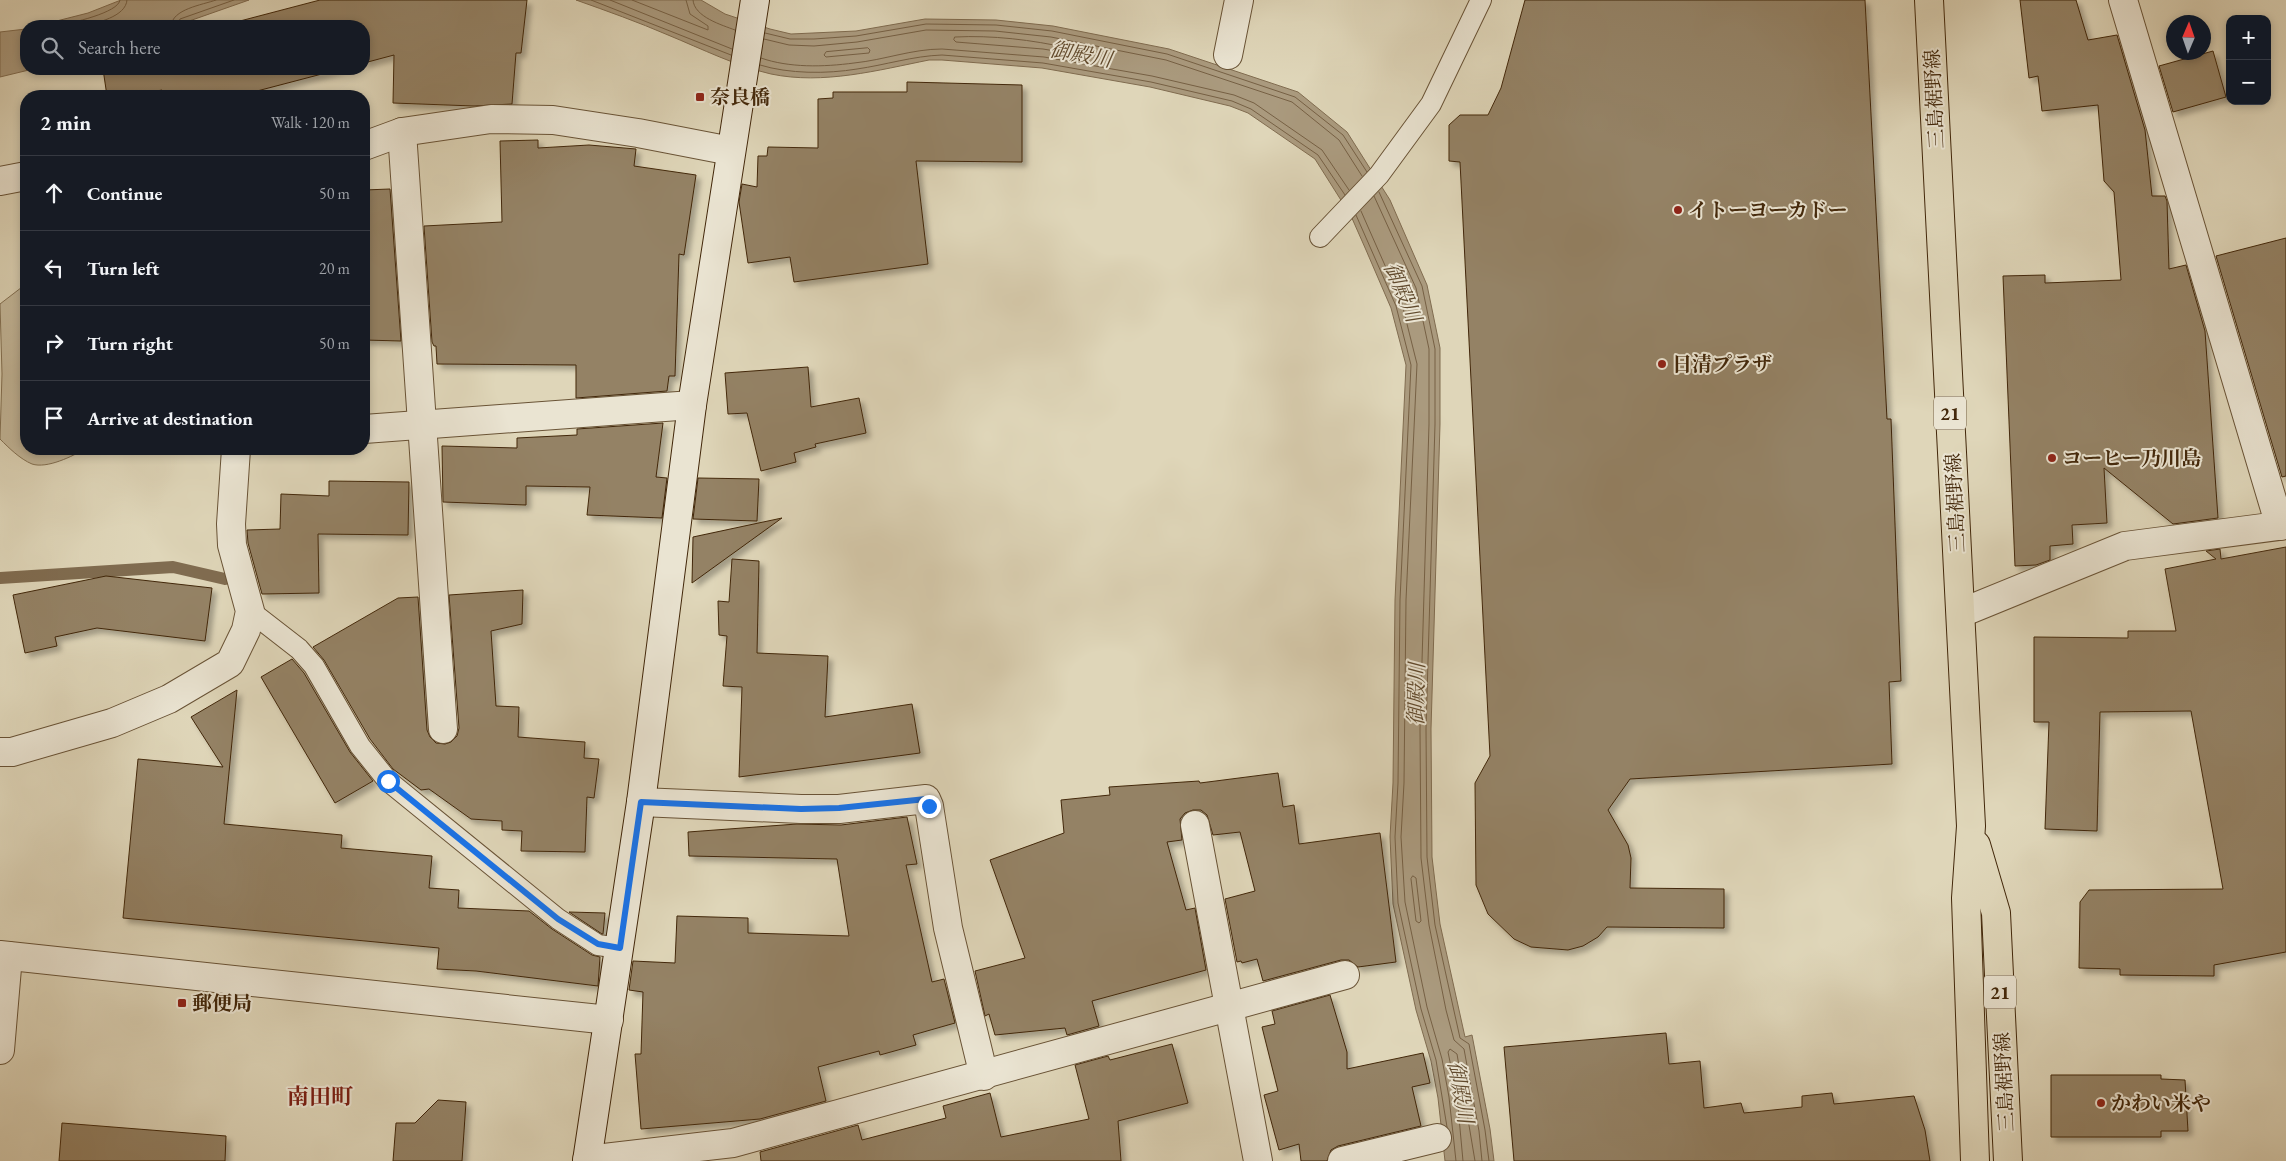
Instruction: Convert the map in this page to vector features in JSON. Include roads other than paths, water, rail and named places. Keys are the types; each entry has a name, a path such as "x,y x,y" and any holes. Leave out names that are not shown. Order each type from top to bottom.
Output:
{"main road":[{"name":"三島裾野線","path":"1930,0 1971,826 1966,898 1975,1161"},
{"name":"三島裾野線","path":"1971,826 1996,913 2008,1161"}],"street":[{"path":"1228,55 1239,0"},
{"path":"1961,613 2125,546 2283,526 2123,0"},
{"path":"754,8 692,405 641,802 587,1161 734,1144 1345,975"},
{"path":"370,144 402,132 491,118 553,120 638,132 731,151"},
{"path":"402,132 424,426 443,729"},
{"path":"0,181 20,177"},
{"path":"370,429 692,405"},
{"path":"0,752 12,752 112,722 177,695 230,663 246,630 250,611 232,545 231,524 236,455"},
{"path":"641,802 801,809 839,808 926,799 929,806 948,928 984,1076"},
{"path":"1195,825 1258,1161"},
{"path":"0,1050 4,956 609,1020"},
{"path":"1342,1161 1437,1138"}],"lane":[{"path":"1322,234 1379,175 1431,104 1468,31 1481,0"},
{"path":"250,611 299,649 314,666 360,746 388,781 558,919 598,944 620,948"}],"water":[{"path":"121,0 249,0 192,20 61,20 88,13"},
{"name":"御殿川","path":"576,0 701,0 725,14 791,34 856,31 925,19 996,20 1053,26 1169,49 1298,92 1347,132 1390,200 1427,285 1440,348 1440,424 1431,729 1432,857 1440,924 1465,1037 1472,1035 1490,1129 1494,1161 1445,1161 1438,1098 1431,1061 1416,1010 1393,904 1390,837 1393,783 1395,600 1406,365 1391,308 1351,216 1315,159 1248,113 1230,106 1150,87 1042,68 942,60 929,60 871,72 831,77 791,77 771,74 732,62"},
{"path":"20,30 20,72 0,77 0,32"}],"waterway":[{"path":"0,578 173,567 225,579"}],"place":[{"name":"奈良橋","path":"700,97"},
{"name":"イトーヨーカドー","path":"1678,210"},
{"name":"日清プラザ","path":"1662,364"},
{"name":"コーヒー乃川島","path":"2052,458"},
{"name":"郵便局","path":"182,1003"},
{"name":"かわい米や","path":"2101,1103"}],"district":[{"name":"南田町","path":"320,1096"}]}
